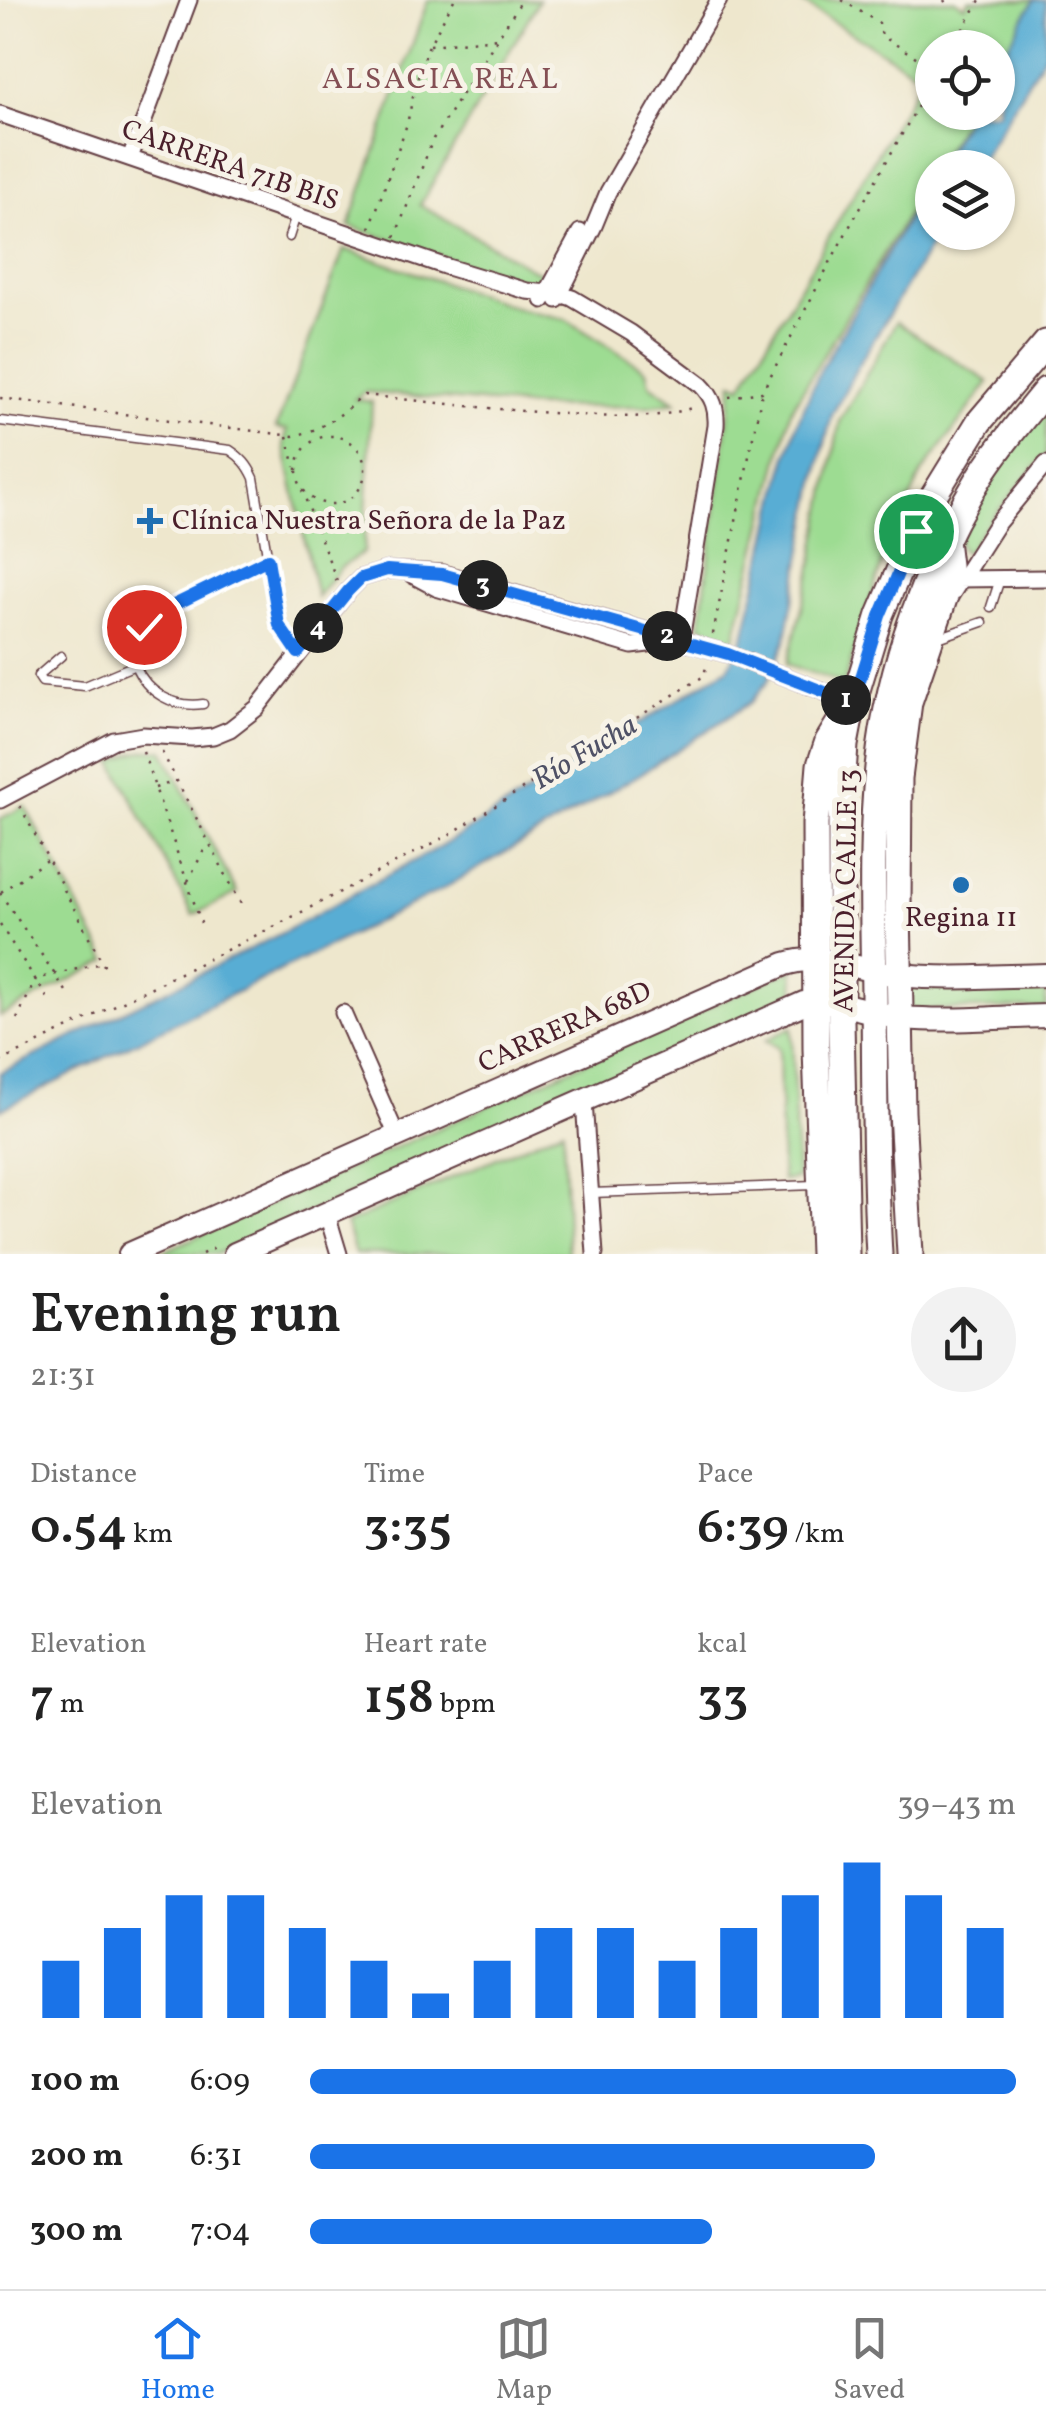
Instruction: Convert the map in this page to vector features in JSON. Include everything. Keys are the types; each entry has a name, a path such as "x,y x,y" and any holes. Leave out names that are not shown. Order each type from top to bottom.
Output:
{"main road":[{"name":"AVENIDA CALLE 13","path":"823,1254 820,1185 828,960 815,824 818,775 828,742 853,703 880,616 934,495 979,422 1046,342"},
{"path":"945,540 982,474 1046,390"},
{"name":"AVENIDA CALLE 13","path":"880,1254 874,1012 887,973 906,722 913,686 955,579 945,540"},
{"name":"AVENIDA CALLE 13","path":"910,1254 900,1018 887,973 875,800 883,728 896,671 922,592 945,540"},
{"path":"896,671 906,722"},
{"name":"CARRERA 68D","path":"130,1254 798,960 828,960 887,973 1046,976"},
{"name":"AVENIDA CALLE 13","path":"828,1003 846,1254"},
{"path":"235,1254 795,1006 828,1003 900,1018 1046,1016"}],"street":[{"path":"130,158 189,0"},
{"path":"551,298 719,0"},
{"name":"CARRERA 71B BIS","path":"0,114 444,266 551,298 585,304 701,385 712,400"},
{"path":"681,640 716,426 712,400"},
{"path":"955,579 1046,464"},
{"path":"0,800 114,740 142,734 192,738 230,729 256,708 348,591 361,578 387,570 402,571 436,588 632,646 681,640 710,648 853,703"},
{"path":"955,579 1046,578"},
{"path":"344,1013 397,1136"},
{"path":"584,1102 595,1254"},
{"path":"326,1214 339,1254"}],"lane":[{"path":"288,237 296,215"},
{"path":"0,421 230,450 241,457 254,478 279,625 298,653"},
{"path":"203,704 182,705 155,693 146,683 135,665 144,627 164,610 268,559"},
{"path":"991,607 1000,578"},
{"path":"929,642 983,622"},
{"path":"61,656 38,676 42,682 85,686 135,665"},
{"path":"591,1193 820,1185"}],"path":[{"path":"366,239 402,138 428,45 454,0"},
{"path":"390,247 433,138 522,0"},
{"path":"842,0 879,22 882,36 915,56"},
{"path":"944,0 949,9"},
{"path":"962,30 980,0"},
{"path":"428,45 500,38"},
{"path":"0,1062 447,836 704,676 762,392 915,111"},
{"path":"0,398 288,436 330,423 364,396 596,416 644,416 762,392"},
{"path":"288,436 300,484 337,582"},
{"path":"297,474 301,452 317,438 341,437 352,442 364,462 362,486 346,501 324,504 306,493 300,484"},
{"path":"140,746 202,926"},
{"path":"159,746 242,906"},
{"path":"155,788 177,780"},
{"path":"19,804 108,974"},
{"path":"187,882 208,842"},
{"path":"48,859 0,893 68,994"},
{"path":"0,925 50,1002"},
{"path":"36,979 102,964"},
{"path":"16,1019 36,979"}],"green space":[{"path":"428,0 539,0 420,205 541,274 535,288 349,226"},
{"path":"798,0 955,0 965,6 969,0 1035,0 1015,34 1015,30 915,30 915,73"},
{"path":"915,89 915,130 958,130 945,150 915,150 915,202 791,410 734,641 700,625 733,382 742,386"},
{"path":"344,249 521,309 565,319 647,370 650,384 676,402 649,406 536,407 365,392 355,399 372,402 364,552 340,568 317,597 284,445 287,430 276,428"},
{"path":"896,322 989,382 922,473 883,560 844,684 787,664 810,577 840,421"},
{"path":"1046,409 1046,454 968,551 963,552 959,545 961,533 969,516"},
{"path":"453,583 642,636 631,638 452,587"},
{"path":"147,750 163,750 237,893 193,915 113,762"},
{"path":"25,806 107,961 0,1016 0,819"},
{"path":"793,969 795,997 217,1254 158,1254"},
{"path":"1046,984 1046,1008 905,1010 906,985"},
{"path":"792,1027 797,1179 782,1181 779,1048 766,1040"},
{"path":"563,1129 568,1254 355,1254 346,1224"}],"water":[{"path":"1034,0 1046,0 1046,52 1015,104 1015,33"},
{"path":"959,130 999,130 987,150 947,150"},
{"path":"915,206 915,250 928,250 832,415 785,642 768,681 751,702 642,773 441,890 0,1110 0,1073 278,935 452,840 728,668 744,637 786,459 820,371"}],"place":[{"name":"Clínica Nuestra Señora de la Paz","path":"150,521"},
{"name":"Regina 11","path":"961,885"}],"district":[{"name":"ALSACIA REAL","path":"441,80"}],"route":[{"path":"144,627 193,594 268,559 279,625 298,653 361,578 387,570 442,574 728,654 853,703 880,616 916,531"}],"water label":[{"name":"Río Fucha","path":"585,753"}]}
